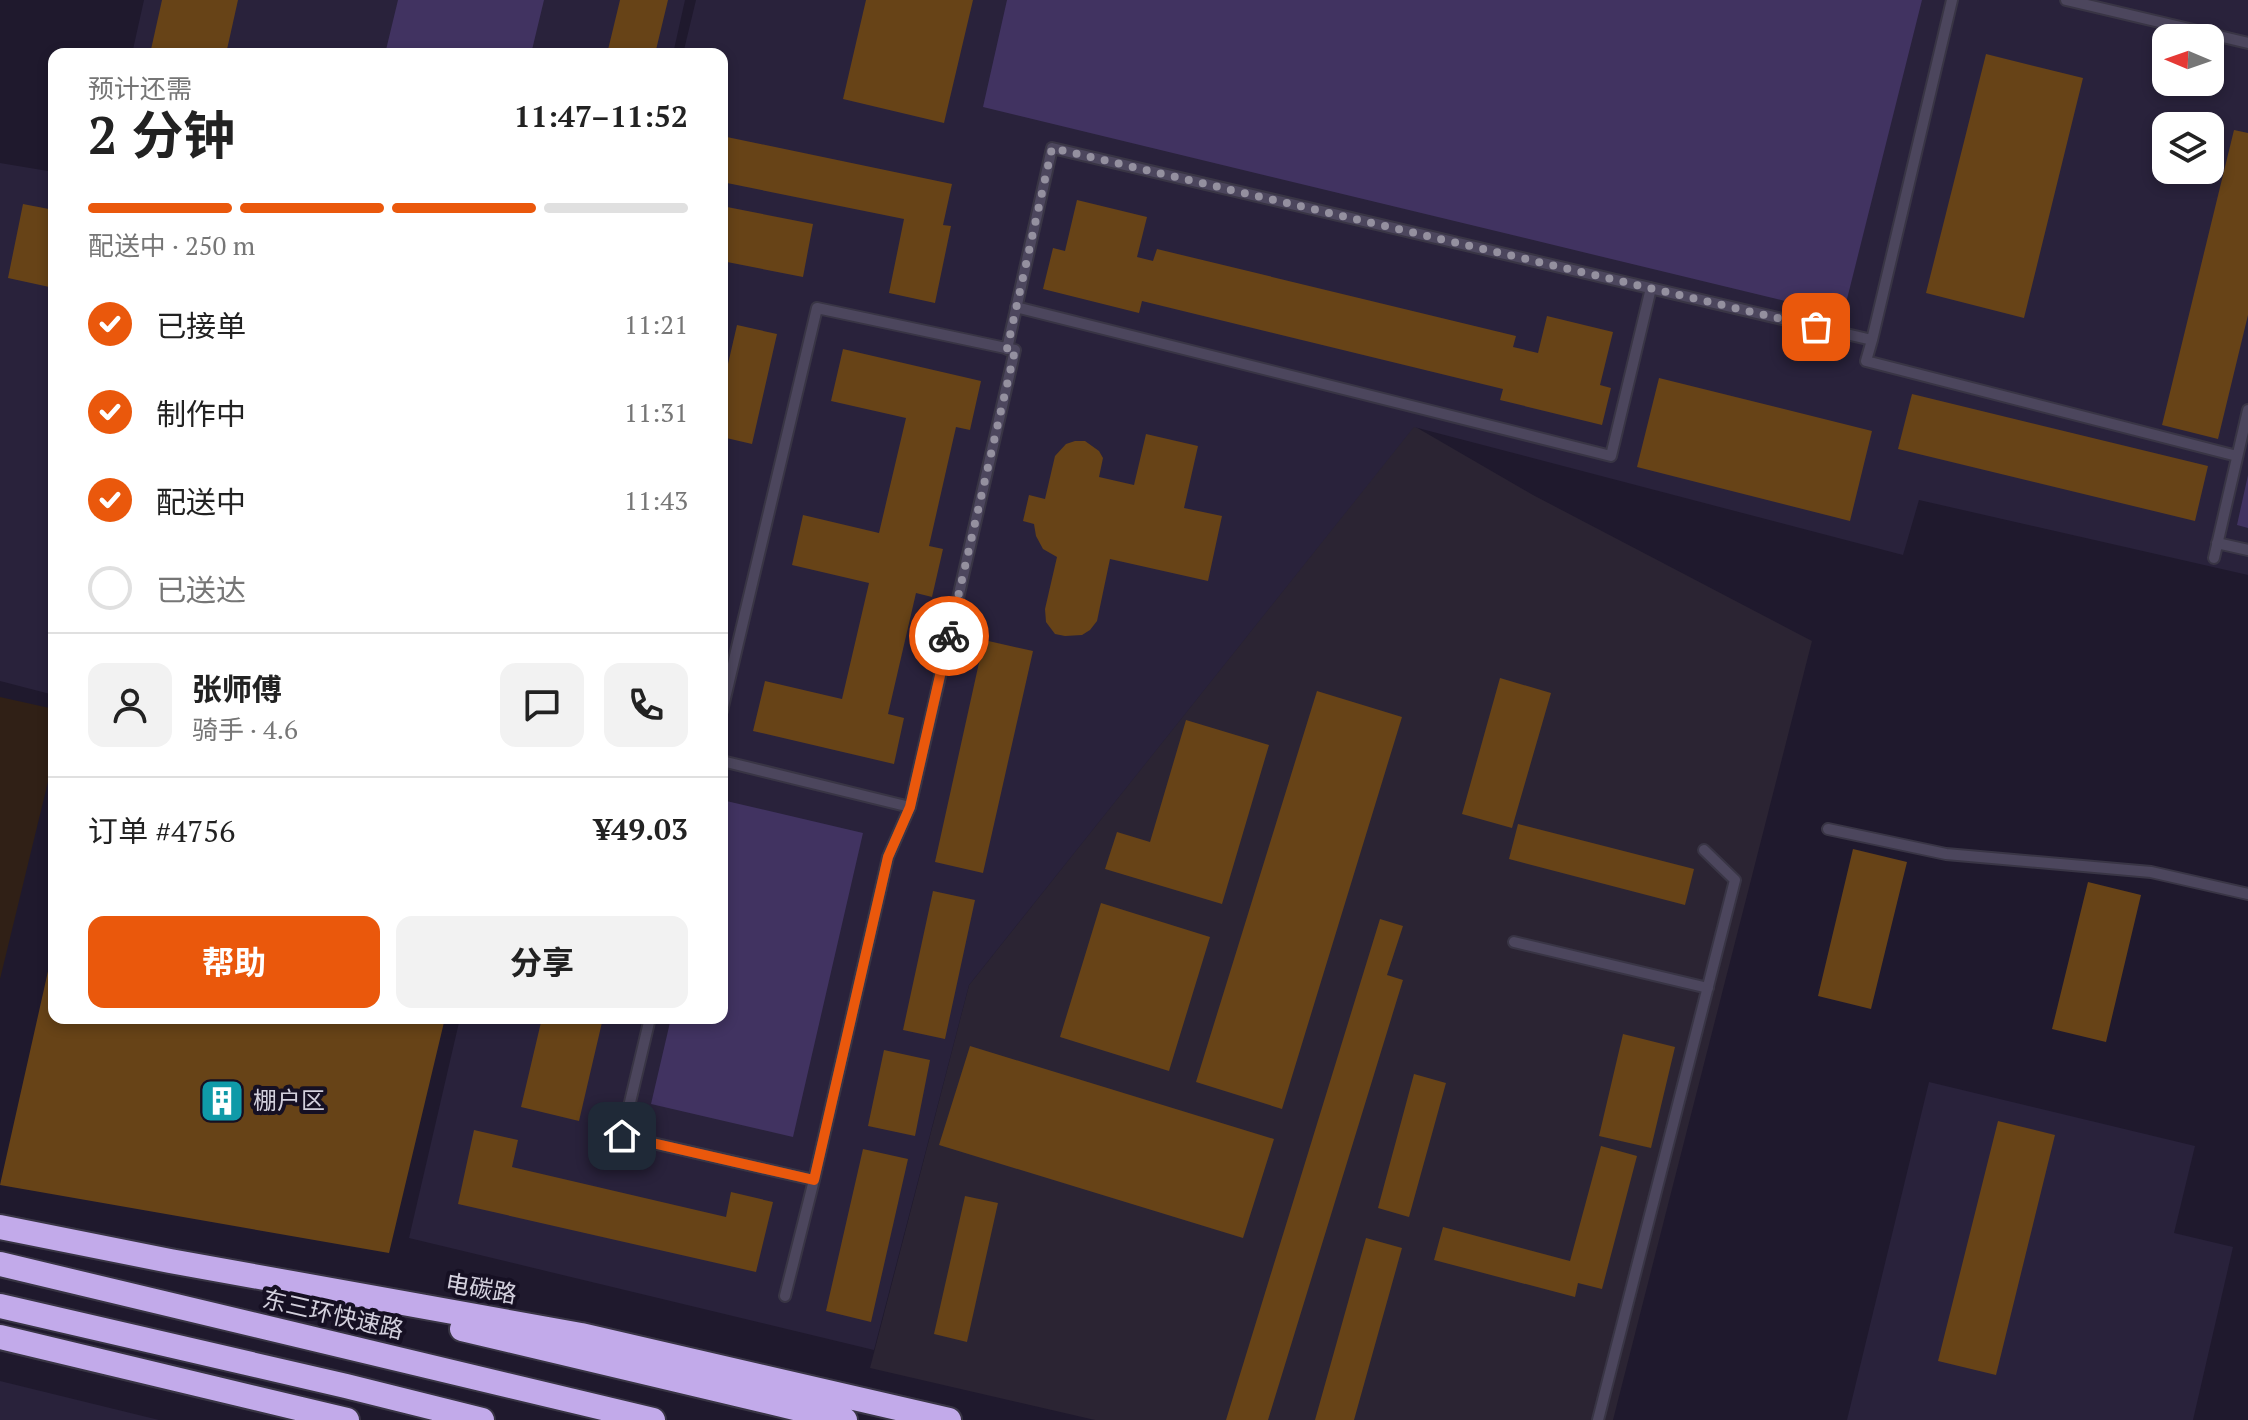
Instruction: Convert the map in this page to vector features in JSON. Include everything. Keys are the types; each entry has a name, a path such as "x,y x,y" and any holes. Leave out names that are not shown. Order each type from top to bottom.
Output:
{"highway":[{"name":"电碳路","path":"0,1227 581,1335 949,1420"},
{"path":"170,1261 845,1420"},
{"name":"东三环快速路","path":"0,1264 653,1420"},
{"path":"0,1306 482,1420"},
{"path":"0,1337 347,1420"}],"lane":[{"path":"1952,0 1866,361 2237,456"},
{"path":"2066,0 2248,43"},
{"path":"1007,349 1052,148 1872,340"},
{"path":"1016,307 1611,456 1651,288"},
{"path":"728,686 817,308 1015,350 910,807 888,857 785,1296"},
{"path":"2214,558 2248,410"},
{"path":"2217,543 2248,550"},
{"path":"728,762 910,807"},
{"path":"1828,829 1946,854 2151,872 2248,894"},
{"path":"1598,1420 1735,880 1704,850"},
{"path":"1514,942 1708,988"},
{"path":"649,1024 622,1136 814,1180"}],"shaded area":[{"path":"144,0 685,0 674,48 133,48"},
{"path":"398,0 544,0 532,48 386,48"},
{"path":"696,0 2248,0 2248,575 1919,500 1903,555 1414,427 969,985 874,1350 409,1238 459,1024 728,1024 728,48 684,48"},
{"path":"1007,0 1922,0 1843,315 983,107"},
{"path":"0,163 48,171 48,693 0,681"},
{"path":"1414,426 1533,495 1812,641 1613,1420 1095,1420 870,1368 969,985"},
{"path":"2248,475 2248,528 2237,525"},
{"path":"0,697 48,708 48,782 0,979"},
{"path":"728,801 863,833 793,1137 651,1104 670,1024 728,1024"},
{"path":"1929,1082 2195,1146 2174,1233 2233,1247 2193,1420 1847,1420"},
{"path":"0,1381 159,1420 0,1420"}],"building":[{"path":"162,0 238,0 227,48 151,48"},
{"path":"620,0 668,0 656,48 608,48"},
{"path":"866,0 973,0 944,123 843,99"},
{"path":"1986,54 2083,78 2024,318 1926,293"},
{"path":"2234,130 2248,133 2248,315 2218,439 2162,425 2221,184 2224,184"},
{"path":"728,137 952,184 943,225 951,226 935,303 889,293 904,219 728,183"},
{"path":"1077,200 1147,217 1137,257 1153,261 1157,249 1516,336 1513,347 1538,353 1547,316 1613,332 1600,385 1611,388 1602,425 1500,400 1503,389 1142,301 1139,313 1043,289 1053,248 1065,251"},
{"path":"23,204 48,209 48,287 8,278"},
{"path":"728,207 813,224 803,277 728,262"},
{"path":"737,325 777,334 752,444 728,438 728,364"},
{"path":"843,349 981,381 970,430 956,427 929,546 943,549 932,597 916,593 888,714 904,718 894,764 753,731 765,681 842,699 869,583 792,565 803,515 879,533 906,418 831,401"},
{"path":"1659,378 1872,431 1850,521 1637,467"},
{"path":"1912,394 2208,466 2195,521 1898,449"},
{"path":"1146,434 1198,446 1184,508 1222,516 1208,581 1110,559 1097,621 1082,635 1055,634 1046,622 1045,609 1057,557 1043,549 1034,524 1023,521 1029,495 1045,499 1055,456 1066,444 1075,441 1085,441 1099,451 1103,458 1099,477 1134,485"},
{"path":"984,640 1033,651 983,873 935,862"},
{"path":"1500,678 1551,693 1512,828 1462,814"},
{"path":"1317,691 1402,717 1282,1109 1196,1082"},
{"path":"1186,720 1269,745 1222,904 1105,869 1117,832 1150,842"},
{"path":"1518,824 1694,869 1685,905 1509,859"},
{"path":"1853,849 1907,862 1871,1009 1818,996"},
{"path":"2088,882 2141,895 2106,1042 2052,1029"},
{"path":"933,891 975,900 945,1039 903,1030"},
{"path":"1101,903 1210,937 1169,1071 1060,1037"},
{"path":"1380,919 1403,926 1387,975 1403,980 1268,1420 1226,1420"},
{"name":"棚户区","path":"48,971 48,1024 444,1024 389,1253 0,1185"},
{"path":"541,1024 602,1024 579,1121 521,1107"},
{"path":"1623,1034 1675,1047 1651,1148 1599,1136"},
{"path":"970,1046 1274,1139 1243,1238 939,1145"},
{"path":"884,1050 930,1060 915,1136 868,1126"},
{"path":"1414,1074 1446,1083 1409,1217 1378,1208"},
{"path":"1998,1121 2055,1135 1996,1375 1938,1361"},
{"path":"474,1130 518,1140 512,1167 726,1217 731,1192 773,1202 756,1272 458,1204"},
{"path":"1601,1146 1637,1156 1602,1289 1578,1283 1575,1297 1434,1260 1443,1227 1570,1261"},
{"path":"863,1149 908,1159 871,1322 826,1311"},
{"path":"965,1196 998,1203 967,1342 934,1334"},
{"path":"1366,1238 1402,1248 1354,1420 1315,1420"}],"way so far":[{"path":"949,636 1015,350 1007,349 1052,148 1816,327"}],"place":[{"name":"棚户区","path":"222,1101"}],"route":[{"path":"622,1136 814,1180 888,857 910,807 949,636"}]}
